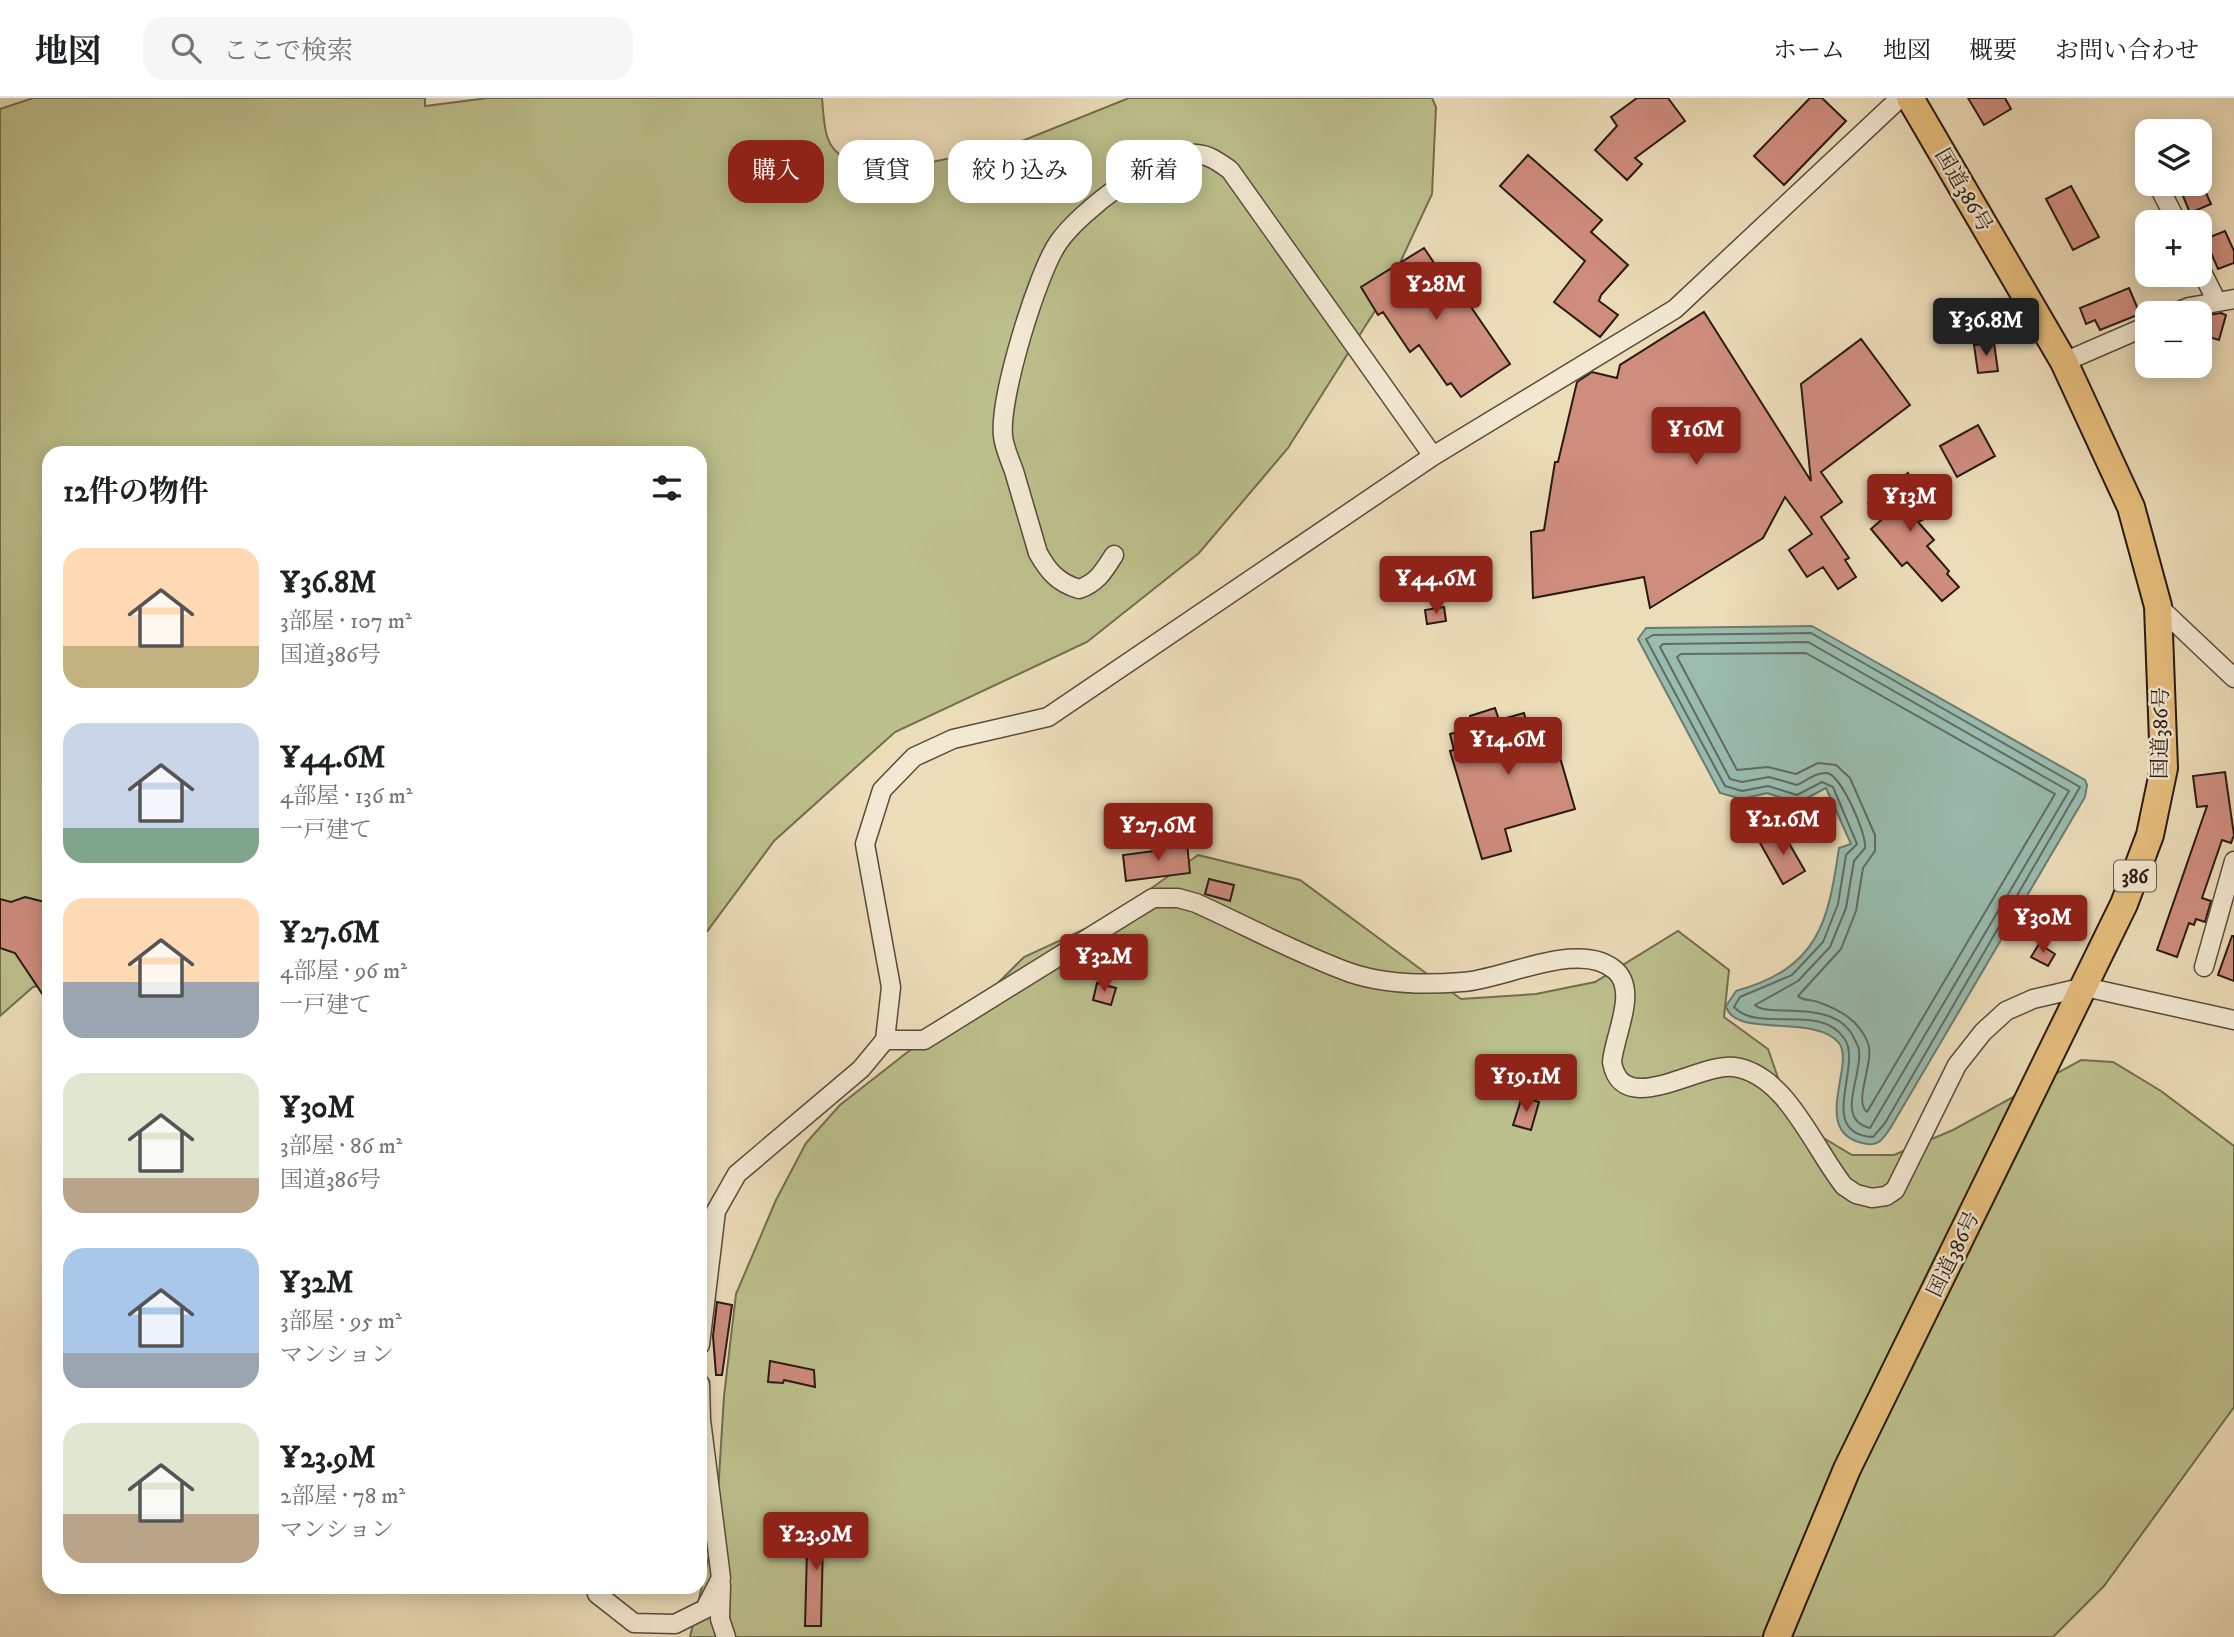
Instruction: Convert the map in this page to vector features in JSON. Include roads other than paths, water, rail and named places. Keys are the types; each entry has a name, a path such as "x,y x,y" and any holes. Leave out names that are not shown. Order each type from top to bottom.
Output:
{"highway":[{"name":"国道386号","path":"1777,1637 1847,1469 2124,904 2150,835 2164,768 2158,606 2131,506 2064,362 1910,98"}],"street":[{"path":"707,1286 716,1211 737,1174 861,1069 885,1040 891,987 865,844 882,790 914,757 953,739 1048,717 1433,456 1675,309 1900,98"},
{"path":"1114,555 1101,575 1090,585 1079,589 1054,577 1047,568 1038,553 1003,436 1008,382 1056,246 1073,223 1091,208 1127,180 1163,162 1196,153 1216,160 1230,170 1433,456"},
{"path":"2212,283 2225,300"},
{"path":"2064,362 2135,331"},
{"path":"2158,606 2234,678"},
{"path":"2204,967 2234,860"},
{"path":"885,1040 924,1040 1153,898 1178,898 1196,903 1353,973 1405,982 1464,982 1567,959 1588,958 1606,964 1622,979 1626,997 1612,1062 1614,1072 1621,1081 1641,1089 1722,1066 1755,1073 1775,1085 1844,1186 1856,1194 1872,1198 1886,1196 1902,1181 1912,1153 1957,1065 1983,1032 2006,1011 2033,999 2085,987 2234,1020"},
{"path":"707,1465 722,1578 720,1619 726,1637"},
{"path":"597,1594 634,1623 675,1624 705,1609 722,1578"}],"water":[{"path":"1812,626 2085,780 2087,785 2085,797 1891,1127 1882,1140 1872,1144 1850,1138 1840,1128 1837,1098 1843,1053 1839,1043 1828,1034 1812,1029 1744,1021 1732,1016 1726,1006 1736,991 1785,970 1802,956 1823,921 1830,899 1839,848 1851,844 1826,788 1798,803 1767,793 1742,799 1720,793 1638,639 1646,628"}]}
